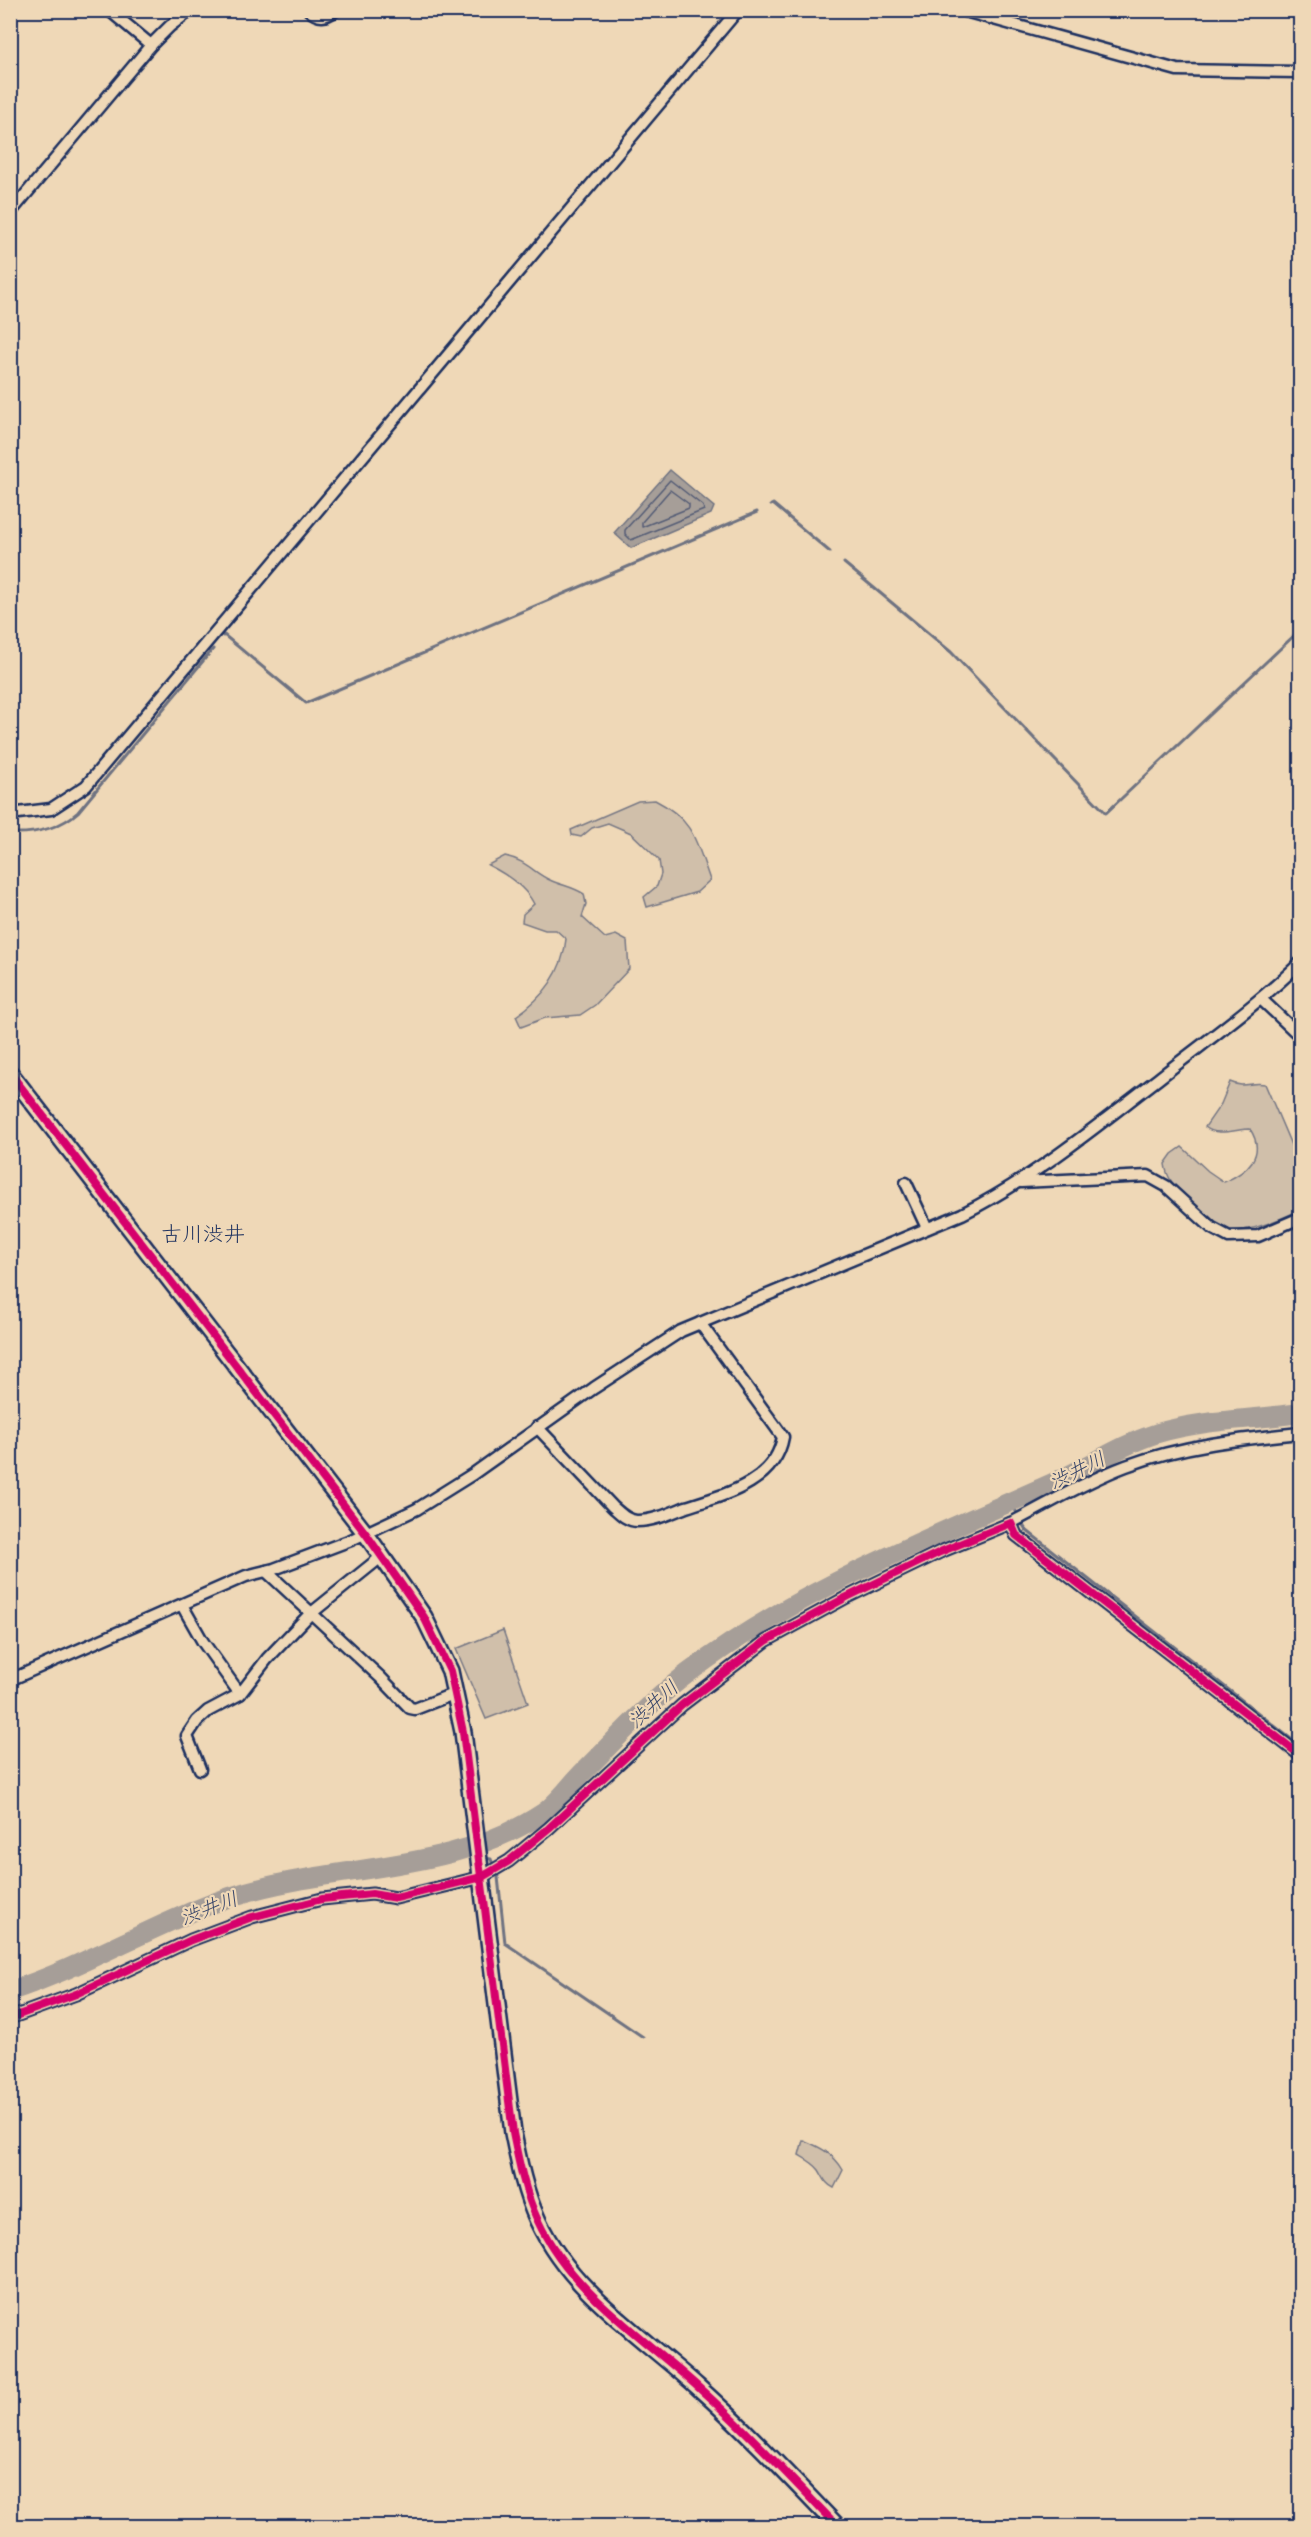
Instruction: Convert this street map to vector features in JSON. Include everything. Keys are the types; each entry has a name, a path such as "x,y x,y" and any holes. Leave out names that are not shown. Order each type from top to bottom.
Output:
{"street":[{"path":"109,10 152,45"},
{"path":"10,213 152,45 170,26 191,10"},
{"path":"309,10 317,16 326,17 336,10"},
{"path":"10,814 51,809 86,786 738,10"},
{"path":"961,10 1177,70 1300,72"},
{"path":"10,1680 246,1576 266,1571 366,1534 417,1509 473,1474 537,1427 681,1331 972,1209 1021,1182 1261,999 1300,963"},
{"path":"1261,999 1300,1036"},
{"path":"10,1072 366,1534 424,1617 441,1650 456,1693 482,1874 513,2133 523,2182 549,2241 586,2290 699,2388 837,2526"},
{"path":"1021,1182 1148,1176 1166,1186 1212,1228 1229,1237 1258,1236 1300,1218"},
{"path":"906,1182 927,1228"},
{"path":"537,1427 613,1507 623,1516 634,1521 652,1519 741,1489 774,1462 780,1452 783,1437 700,1323"},
{"path":"10,2018 76,1994 191,1940 252,1917 322,1899 372,1894 396,1898 482,1874 509,1861 682,1705 766,1641 847,1597 940,1552 1011,1523 1125,1466 1205,1443 1300,1433"},
{"path":"1011,1523 1017,1535 1300,1755"},
{"path":"200,1769 187,1736 197,1721 208,1711 240,1694 267,1659 312,1612 356,1580 381,1557"},
{"path":"266,1571 312,1612 410,1708 415,1709 456,1693"},
{"path":"182,1605 203,1641 240,1694"}],"shaded area":[{"path":"655,800 678,815 686,824 697,843 710,880 697,892 647,907 644,897 657,886 661,874 659,860 631,833 608,823 592,828 581,837 572,835 571,830 638,801"},
{"path":"505,856 525,864 552,881 584,894 586,904 582,917 605,938 616,935 627,941 629,969 595,1005 580,1015 545,1018 521,1027 516,1016 535,1001 550,983 561,962 566,939 556,930 545,930 522,922 523,914 534,904 526,892 514,881 488,865"},
{"path":"1230,1082 1240,1085 1265,1084 1300,1166 1300,1210 1262,1225 1241,1230 1224,1228 1204,1214 1173,1183 1165,1164 1172,1154 1182,1147 1224,1182 1247,1168 1252,1162 1256,1147 1255,1138 1250,1129 1215,1132 1205,1127 1221,1104"},
{"path":"503,1630 528,1703 486,1719 456,1649"},
{"path":"803,2140 826,2152 843,2170 834,2188 827,2183 815,2165 799,2155"}],"water":[{"path":"670,470 714,507 711,514 631,548 614,533"}],"waterway":[{"path":"771,505 773,504 830,552"},
{"path":"223,636 306,703 757,512"},
{"path":"844,563 951,652 1106,813 1300,630"},
{"path":"10,833 29,833 47,829 63,823 78,812 213,649"},
{"name":"渋井川","path":"10,1991 38,1981 202,1907 230,1897 309,1878 430,1858 469,1848 507,1833 548,1809 634,1720 688,1673 730,1643 819,1591 912,1546 1066,1477 1144,1438 1175,1428 1211,1422 1300,1413"},
{"path":"1010,1501 1017,1513"},
{"path":"1023,1525 1026,1530 1300,1746"},
{"path":"451,1853 474,1857"},
{"path":"484,1858 491,1859 493,1865"},
{"path":"498,1877 505,1943 643,2037"}],"cycle path":[{"path":"10,1073 366,1534 424,1617 450,1671 463,1732 513,2133 529,2200 552,2246 569,2270 609,2312 716,2404 837,2526"},
{"path":"10,2018 76,1994 191,1940 252,1917 322,1899 372,1894 396,1898 482,1877 509,1861 549,1828 682,1705 766,1641 847,1597 940,1552 1011,1523 1016,1535 1300,1755"}],"district":[{"name":"古川渋井","path":"203,1234"}]}
